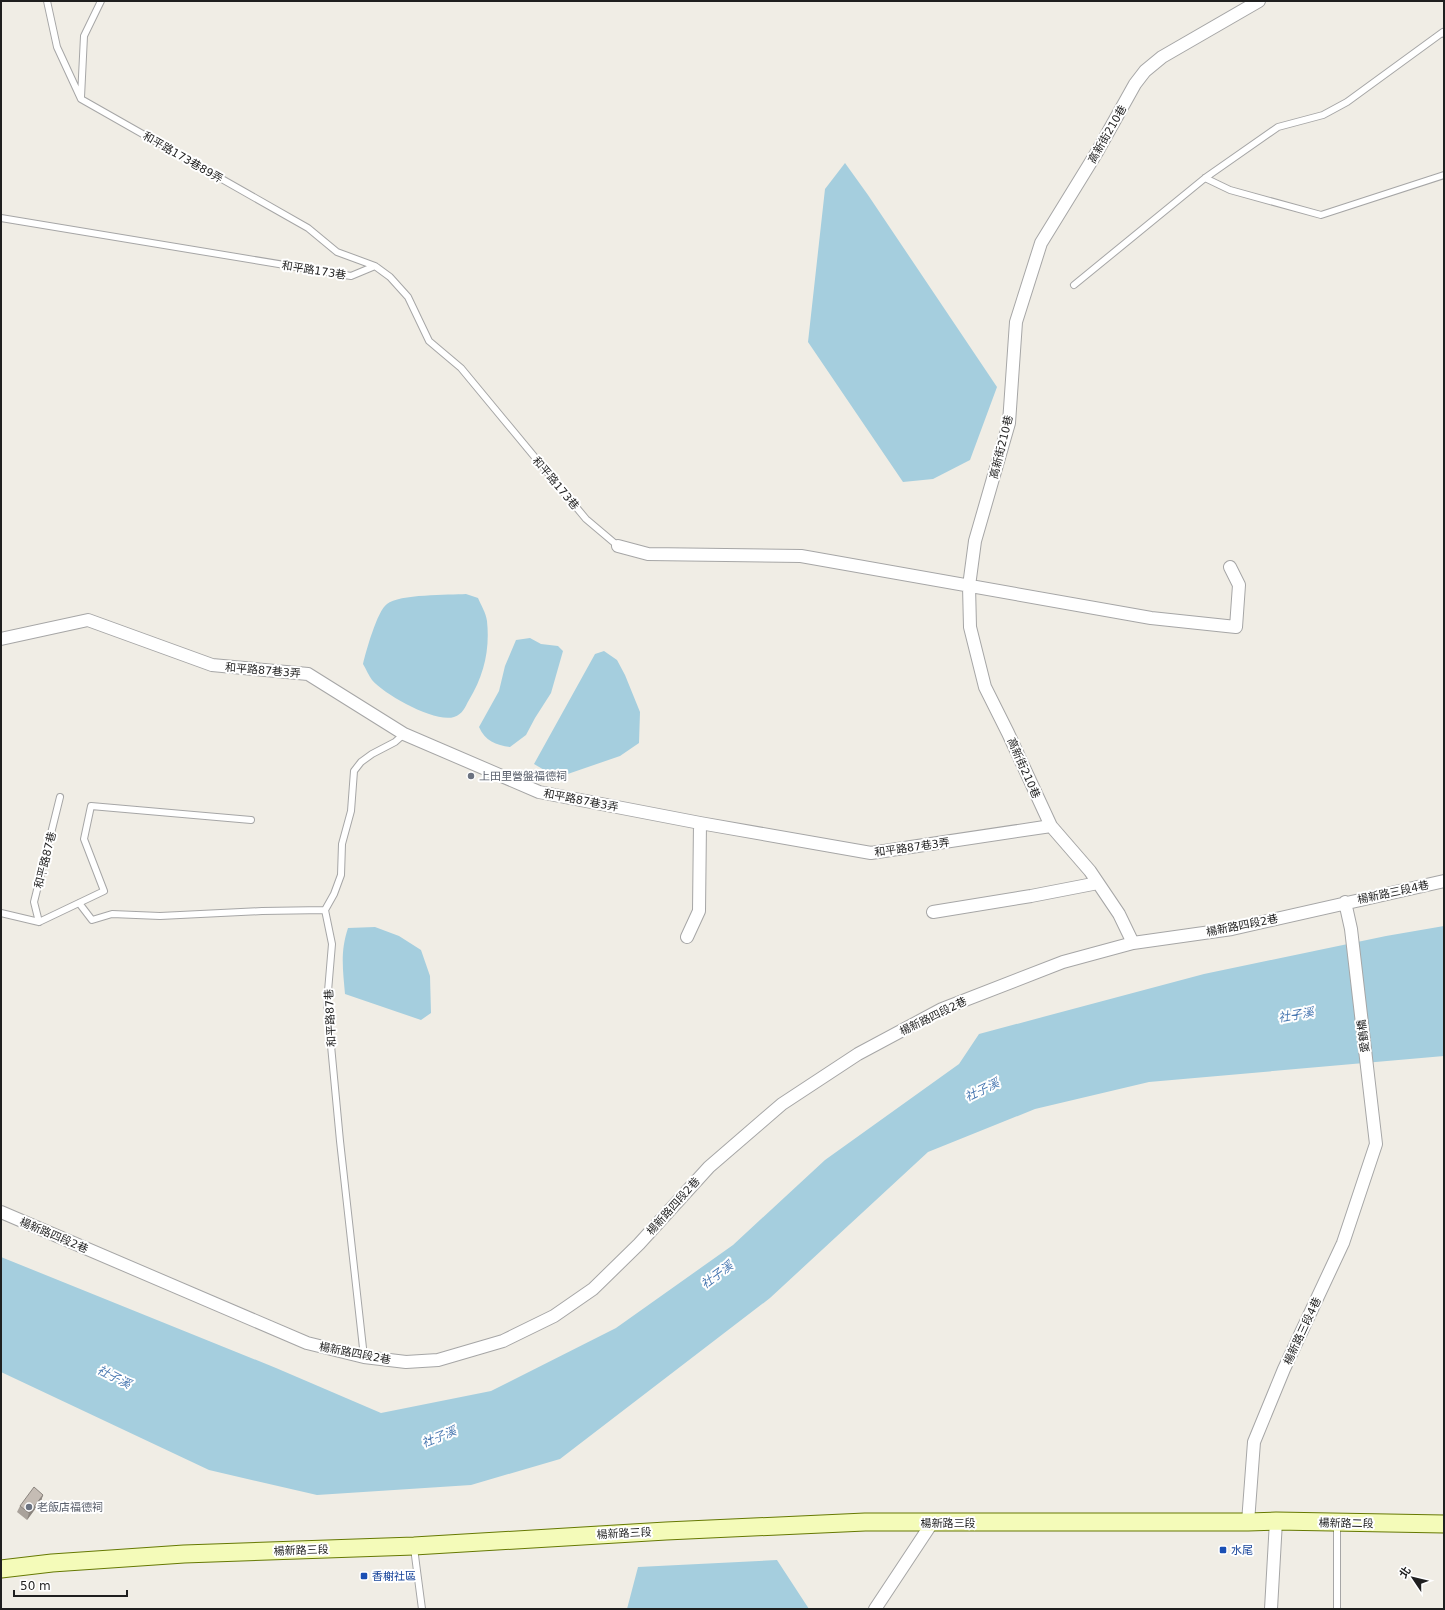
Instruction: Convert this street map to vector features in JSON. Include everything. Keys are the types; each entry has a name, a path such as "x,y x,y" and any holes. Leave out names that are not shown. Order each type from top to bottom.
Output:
{"main road":[{"name":"楊新路二段","path":"1248,1522 1276,1521 1444,1524"},
{"name":"楊新路三段","path":"1,1569 52,1563 184,1554 414,1546 666,1531 865,1522 1248,1522"}],"street":[{"name":"高新街210巷","path":"1133,943 1119,914 1090,871 1051,826 985,687 970,627 969,586 975,541 1009,423 1016,322 1042,243 1097,152 1135,84 1145,71 1162,57 1259,1"},
{"path":"618,546 648,554 801,556 1151,618 1236,627 1239,585 1230,567"},
{"name":"和平路87巷3弄","path":"1,640 88,620 212,665 308,674 404,734 540,792 700,823 871,853 1051,826"},
{"path":"687,937 699,911 700,823"},
{"name":"楊新路三段4巷","path":"1351,929 1345,902 1444,881"},
{"path":"933,912 1031,896 1098,883"},
{"name":"楊新路四段2巷","path":"1,1212 307,1343 364,1357 406,1362 438,1360 503,1341 554,1316 593,1289 639,1244 709,1167 782,1104 858,1054 942,1009 1063,962 1133,943 1232,929 1345,902"},
{"name":"愛鶴橋","path":"1351,929 1376,1144"},
{"name":"楊新路三段4巷","path":"1248,1522 1254,1442 1284,1369 1342,1243 1376,1144"},
{"path":"1271,1609 1276,1521"},
{"path":"875,1609 932,1523"}],"lane":[{"path":"47,1 57,47 81,99"},
{"path":"81,99 84,36 101,1"},
{"path":"1074,285 1205,178 1278,127 1323,115 1348,102 1443,32 1444,34"},
{"name":"和平路173巷89弄","path":"81,99 308,228 338,252 375,266"},
{"path":"1205,178 1230,190 1321,215 1444,175"},
{"name":"和平路173巷","path":"1,218 351,276 375,266 390,277 408,297 429,341 461,368 586,520 618,546"},
{"path":"79,903 92,920 112,914 160,916 262,911 325,910 334,894 341,874 342,844 351,811 354,771 361,762 372,754 395,742 404,734"},
{"name":"和平路87巷","path":"39,922 34,902 60,797"},
{"path":"1,913 39,922 104,891 84,840 90,806 251,820"},
{"name":"和平路87巷","path":"325,910 332,944 328,1003 329,1018 340,1141 364,1357"},
{"path":"1337,1523 1337,1609"},
{"path":"414,1546 422,1609"}],"water":[{"path":"845,163 997,387 970,460 933,479 903,482 808,342 825,189"},
{"path":"466,594 478,598 486,615 488,642 485,662 479,681 465,708 460,714 454,717 446,718 423,712 399,700 378,686 372,680 363,664 379,615 387,604 402,598"},
{"path":"530,638 541,644 558,646 563,651 551,693 526,735 510,747 500,745 492,742 484,736 479,727 499,691 505,666 516,640"},
{"path":"604,651 617,660 625,675 640,712 639,743 620,756 559,777 551,774 534,764 595,654"},
{"name":"社子溪","path":"1444,926 1444,1056 1149,1082 1035,1109 928,1152 770,1298 560,1459 471,1485 317,1495 209,1470 1,1372 1,1257 276,1368 381,1413 491,1391 616,1328 733,1245 825,1160 959,1064 979,1034 1204,974 1386,936"},
{"path":"375,927 399,936 421,950 430,976 431,1013 421,1020 345,994 343,953 348,928"},
{"path":"777,1560 809,1609 627,1609 638,1567"}],"building":[{"path":"34,1487 43,1495 29,1513 20,1506"}],"place":[{"name":"上田里營盤福德祠","path":"471,776"},
{"name":"老飯店福德祠","path":"29,1507"},
{"name":"水尾","path":"1223,1550"},
{"name":"香榭社區","path":"364,1576"}]}
